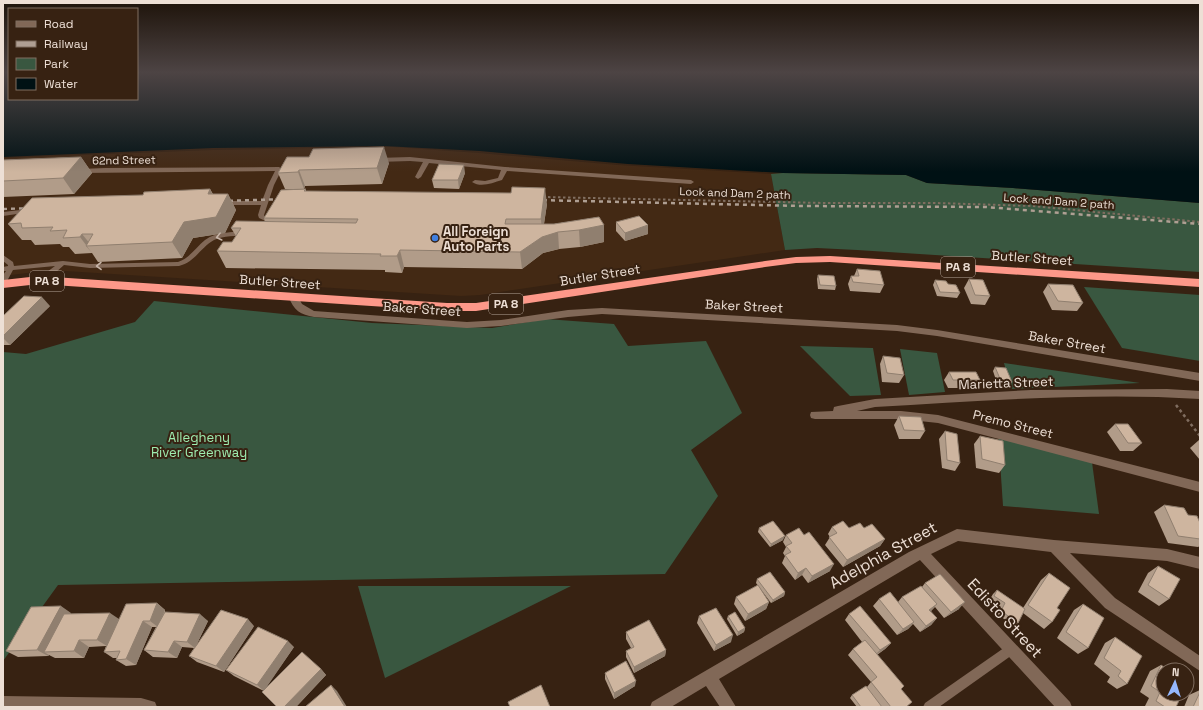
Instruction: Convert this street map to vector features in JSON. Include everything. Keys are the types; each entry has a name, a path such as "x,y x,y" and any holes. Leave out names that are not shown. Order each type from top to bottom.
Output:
{"highway":[{"name":"Butler Street","path":"3,283 42,280 447,307 489,306 765,264 818,259 1200,283"}],"street":[{"name":"Baker Street","path":"294,297 297,306 301,310 314,314 467,325 493,324 562,313 602,311 897,328 937,333 1200,377"},
{"name":"Marietta Street","path":"814,415 875,403 1031,394 1167,393 1200,395"},
{"name":"Premo Street","path":"814,415 901,415 938,419 1200,487"},
{"name":"Adelphia Street","path":"657,707 921,552 957,535 1054,546 1166,554 1200,563"},
{"path":"1054,546 1110,603 1200,664"},
{"name":"Edisto Street","path":"921,552 1065,707"},
{"path":"709,677 728,707"},
{"path":"3,704 140,705 150,707"}],"lane":[{"path":"374,160 410,159 505,169 690,182"},
{"path":"418,177 427,161"},
{"name":"62nd Street","path":"71,171 144,169 245,170 283,168 271,185 265,203"},
{"path":"475,182 485,183 500,179 505,169"},
{"path":"211,204 265,203 261,214 262,218 274,223 272,229"},
{"path":"3,214 34,211"},
{"path":"3,269 63,263 90,266 179,264 191,259 211,239 220,236 249,232"},
{"path":"3,257 11,264 11,268 3,283"},
{"path":"42,280 63,263"},
{"path":"929,707 1011,649"}],"path":[{"name":"Lock and Dam 2 path","path":"541,197 825,204 936,203 1026,206 1139,215 1200,222"},
{"path":"1167,393 1200,436"}],"shaded area":[{"path":"394,147 618,165 771,174 785,250 480,295 461,296 65,271 43,271 3,276 3,158 212,150"}],"green space":[{"path":"771,174 906,175 927,183 1013,188 1200,203 1200,272 857,250 817,248 785,250"},
{"path":"1084,287 1200,295 1200,361 1122,348"},
{"name":"Allegheny River Greenway","path":"154,301 372,323 492,328 546,319 614,324 628,346 706,341 742,413 691,450 718,496 665,574 58,585 3,661 3,352 26,354 135,322"},
{"path":"800,346 873,348 881,395 850,396"},
{"path":"900,349 937,353 945,392 909,395"},
{"path":"1004,363 1140,383 1011,389"},
{"path":"998,431 1091,455 1099,514 1003,506"},
{"path":"358,586 571,586 385,678"}],"water":[{"path":"3,105 1200,105 1200,203 1013,188 927,183 906,175 783,173 628,164 480,151 384,146 213,148 3,157"}],"building":[{"path":"384,147 377,168 299,170 298,172 278,173 287,157 309,157 313,149"},
{"path":"81,157 63,178 3,181 3,160"},
{"path":"439,164 464,165 458,180 432,180"},
{"name":"All Foreign Auto Parts","path":"512,187 545,188 541,219 506,219 505,224 554,224 599,217 604,225 558,232 542,237 520,252 400,250 397,256 380,256 381,254 217,251 223,242 232,242 241,228 231,228 236,221 356,223 358,219 264,218 281,190 306,189 304,191 511,193"},
{"path":"210,189 208,194 228,194 216,217 184,222 172,242 86,246 93,234 82,234 80,237 63,238 67,230 50,231 53,227 22,228 21,223 8,224 32,198 143,195 144,192"},
{"path":"639,216 648,225 625,233 616,222"},
{"path":"857,269 880,271 884,285 853,282 851,276 859,276"},
{"path":"818,275 834,276 836,286 820,285"},
{"path":"969,279 983,280 990,296 975,295"},
{"path":"935,280 946,281 948,284 956,285 960,293 940,292"},
{"path":"1048,284 1073,285 1083,303 1058,301"},
{"path":"24,296 42,297 3,336 3,316"},
{"path":"883,356 900,358 904,375 887,373"},
{"path":"995,367 1006,368 1012,382 1001,381"},
{"path":"949,372 976,372 980,380 953,380"},
{"path":"899,416 921,417 925,431 904,430"},
{"path":"1115,424 1128,424 1142,443 1128,443"},
{"path":"945,431 957,434 960,463 947,460"},
{"path":"980,436 1003,441 1005,465 982,459"},
{"path":"1164,505 1184,508 1188,515 1197,516 1200,523 1200,539 1178,536"},
{"path":"773,521 785,536 771,544 759,528"},
{"path":"843,521 849,528 860,523 864,528 872,524 885,539 847,560 829,537 837,533 832,527"},
{"path":"799,528 804,535 809,532 834,564 812,576 806,568 798,573 785,555 791,552 786,546 792,543 786,535"},
{"path":"1158,566 1180,579 1169,599 1148,585"},
{"path":"770,572 785,592 773,600 757,579"},
{"path":"1049,573 1070,588 1057,608 1060,610 1052,622 1028,605"},
{"path":"940,574 965,602 951,612 925,583"},
{"path":"758,585 769,602 748,614 736,597"},
{"path":"921,586 937,604 929,610 937,618 926,626 902,597"},
{"path":"997,590 1025,609 1018,623 1001,611 1005,603 994,596"},
{"path":"890,592 914,622 903,629 879,599"},
{"path":"157,603 150,621 143,621 126,659 116,660 120,651 104,652 126,604"},
{"path":"1083,604 1104,618 1088,648 1066,632"},
{"path":"61,606 37,650 6,651 31,607"},
{"path":"860,606 891,643 880,650 849,614"},
{"path":"716,608 733,635 716,645 699,616"},
{"path":"221,610 248,619 216,666 189,656"},
{"path":"165,612 200,614 187,642 174,641 168,652 144,650"},
{"path":"735,612 745,628 738,632 728,616"},
{"path":"110,613 97,640 79,640 74,651 44,652 64,614"},
{"path":"649,620 666,650 634,667 626,651 634,647 626,632"},
{"path":"258,627 288,641 257,685 226,670"},
{"path":"1115,637 1142,656 1127,684 1118,676 1121,671 1104,658"},
{"path":"865,640 904,686 901,689 912,702 906,707 891,707 871,682 877,677 853,649"},
{"path":"302,652 321,669 284,707 277,707 262,692"},
{"path":"626,661 636,681 614,693 605,673"},
{"path":"1155,678 1155,689 1151,686"},
{"path":"331,685 345,707 305,707"},
{"path":"541,685 550,707 510,707 508,702"},
{"path":"866,686 882,707 861,707 852,695"},
{"path":"1200,692 1200,707 1193,707"},
{"path":"1158,702 1178,702 1176,707 1165,707"}],"railway":[{"path":"221,201 287,199"},
{"path":"535,200 801,206 986,207 1200,224"},
{"path":"3,209 35,208"}],"place":[{"name":"All Foreign Auto Parts","path":"435,238"}]}
